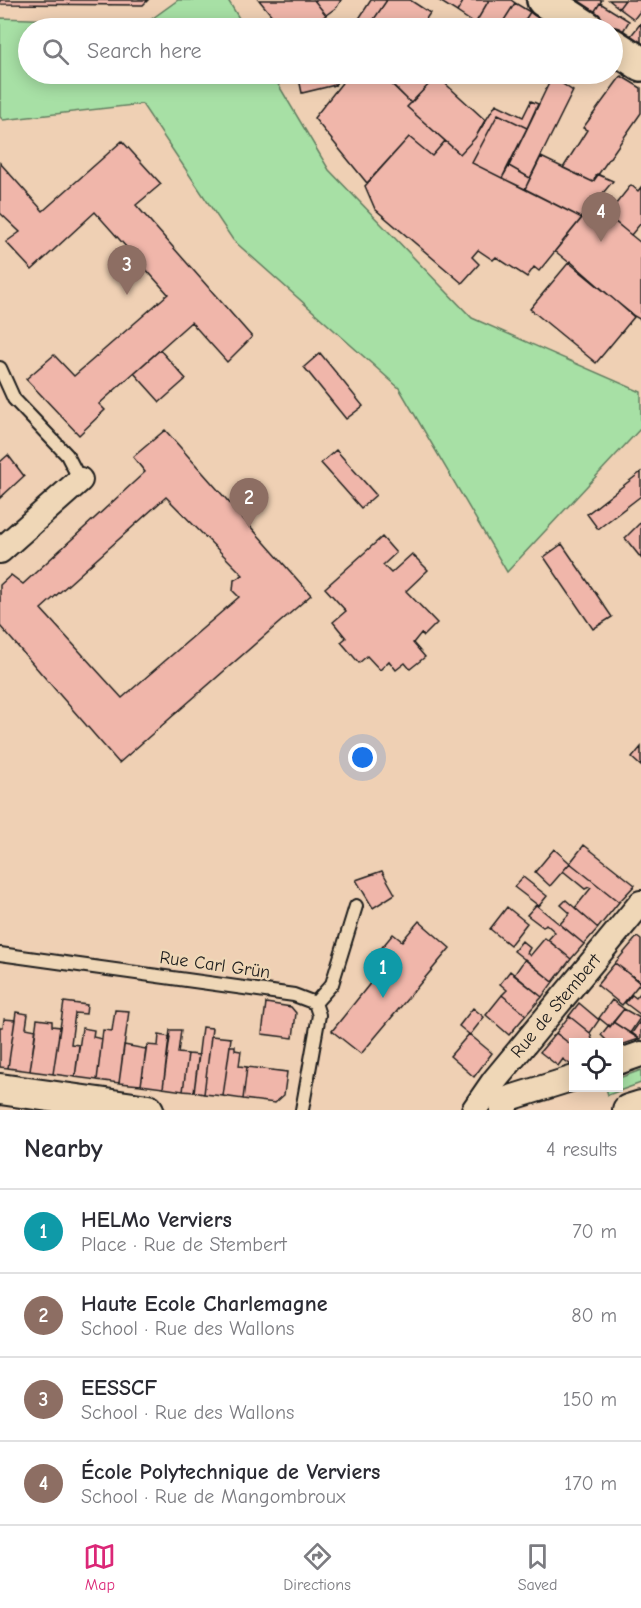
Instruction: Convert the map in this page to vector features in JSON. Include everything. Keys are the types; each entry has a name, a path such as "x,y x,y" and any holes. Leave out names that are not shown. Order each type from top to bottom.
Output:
{"main road":[{"path":"544,0 572,18"},
{"path":"623,52 641,64"}],"street":[{"path":"0,551 80,480"},
{"name":"Rue de Stembert","path":"474,1110 502,1096 641,903"},
{"path":"623,1060 641,1054"},
{"path":"502,1096 569,1079"},
{"path":"0,1089 148,1110"},
{"path":"628,1110 641,1106"}],"lane":[{"path":"0,368 14,399 67,455 80,480"},
{"path":"302,1110 319,1015 315,1003 332,984 356,906"},
{"name":"Rue Carl Grün","path":"0,954 294,994 315,1003"}],"green space":[{"path":"178,0 228,0 239,18 153,18"},
{"path":"0,18 18,19 18,84 278,84 329,170 472,318 641,392 641,428 507,572 399,388 233,240 142,104 3,120 0,117"},
{"path":"641,1070 641,1083 623,1090 623,1077"}],"building":[{"path":"0,0 148,0 143,5 0,4"},
{"path":"259,0 314,0 326,15 322,18 274,18"},
{"path":"314,0 341,0 337,7 326,15"},
{"path":"371,0 387,0 375,18 359,18"},
{"path":"387,0 410,0 430,13 427,18 375,18"},
{"path":"438,0 464,0 457,12"},
{"path":"464,0 489,0 478,18 466,18 457,12"},
{"path":"489,0 511,0 515,3 505,18 478,18"},
{"path":"572,0 602,0 593,14"},
{"path":"609,0 625,0 619,8"},
{"path":"625,0 641,0 641,10 634,19 619,8"},
{"path":"515,3 530,12 526,18 505,18"},
{"path":"600,3 629,21 623,31 623,18 599,18 593,14"},
{"path":"530,12 539,18 526,18"},
{"path":"641,23 641,46 629,38"},
{"path":"623,77 641,88 641,113 593,182 563,168 587,130 583,128 615,84 623,84"},
{"path":"300,84 335,85 302,93"},
{"path":"341,84 391,84 411,103 407,107 445,141 432,156 409,137 367,183 314,118"},
{"path":"392,84 429,84 411,103"},
{"path":"429,84 446,84 485,120 475,138 460,154 407,107"},
{"path":"549,84 562,84 573,91 530,178 509,166"},
{"path":"531,101 538,104 527,128 498,114 472,163 582,218 539,271 534,267 527,277 496,257 493,260 478,250 472,257 479,264 462,283 375,209 365,186 409,137 432,156 445,141 460,154 475,138 496,104 523,117"},
{"path":"498,114 527,128 502,178 472,163"},
{"path":"122,141 161,184 136,205 252,337 227,362 191,322 99,404 105,410 79,435 26,379 54,355 74,376 168,294 95,212 32,270 6,242 20,232 0,213 0,163 43,211"},
{"path":"541,157 593,182 597,174 613,181 582,218 525,189"},
{"path":"509,166 530,178 525,189 502,178"},
{"path":"631,185 638,191 641,187 641,223 631,235 607,215"},
{"path":"593,204 641,243 641,320 555,251"},
{"path":"570,261 634,317 596,363 530,309"},
{"path":"160,350 186,379 160,402 134,373"},
{"path":"320,353 363,406 346,419 304,367"},
{"path":"165,430 311,595 119,763 0,626 0,585 11,575 23,584 145,472 133,457","holes":["166,497 243,575 234,580 233,591 239,597 122,698 41,609"]},
{"path":"336,450 376,495 361,508 321,463"},
{"path":"8,455 24,476 0,498 0,462"},
{"path":"641,472 641,496 598,529 587,514"},
{"path":"641,522 641,558 625,538"},
{"path":"382,537 396,553 383,565 391,573 412,554 428,570 406,591 437,623 424,636 421,633 413,643 425,657 410,669 405,663 396,670 389,661 380,670 367,656 359,663 341,642 346,638 333,622 346,611 325,588"},
{"path":"562,544 612,617 593,629 544,557"},
{"path":"641,747 641,766 632,758"},
{"path":"584,845 635,885 619,902 570,863"},
{"path":"554,849 570,863 550,886 535,872"},
{"path":"570,863 619,902 598,928 575,908 591,888 585,889 563,871"},
{"path":"382,871 395,894 373,908 356,880"},
{"path":"523,877 547,896 539,906 514,887"},
{"path":"566,900 598,928 584,944 560,924 570,913 561,905"},
{"path":"536,905 584,944 571,959 548,940 555,932 546,924 543,927 527,915"},
{"path":"507,907 527,923 510,945 490,929"},
{"path":"419,921 450,948 361,1054 332,1031 384,966 374,957 393,934 402,941"},
{"path":"637,937 641,940 641,982 615,963"},
{"path":"545,938 571,959 553,982 514,951 522,941 530,948 527,953 530,956"},
{"path":"525,959 553,982 542,997 514,975"},
{"path":"615,963 640,983 622,1005 597,985"},
{"path":"510,971 542,997 526,1015 502,995 507,990 500,984"},
{"path":"641,992 641,1015 625,1003 632,995 636,998"},
{"path":"502,995 526,1015 509,1035 486,1015"},
{"path":"612,1000 624,1009 610,1027 599,1018"},
{"path":"64,1002 87,1005 86,1014 75,1013 71,1044 79,1045 75,1077 53,1074"},
{"path":"266,1003 291,1007 296,1013 293,1038 262,1034"},
{"path":"579,1003 599,1020 590,1033 569,1016"},
{"path":"473,1008 484,1017 470,1035 459,1026"},
{"path":"624,1009 640,1018 630,1033 613,1022"},
{"path":"115,1010 129,1011 119,1083 97,1080 103,1030 112,1031"},
{"path":"16,1012 28,1014 26,1028 36,1030 30,1071 8,1068"},
{"path":"569,1016 590,1033 592,1038 569,1038 569,1043 556,1033"},
{"path":"4,1019 15,1020 8,1068 0,1067 0,1027 3,1027"},
{"path":"37,1019 52,1021 52,1026 60,1027 53,1074 30,1071"},
{"path":"641,1020 641,1039 640,1039 632,1033"},
{"path":"613,1022 639,1039 623,1044 623,1038 604,1038 601,1035 609,1025 610,1027"},
{"path":"202,1027 212,1028 204,1094 194,1092"},
{"path":"82,1028 94,1030 93,1037 102,1039 97,1080 75,1077"},
{"path":"170,1030 181,1030 178,1053 188,1054 183,1091 163,1088"},
{"path":"556,1033 569,1043 569,1064 563,1059 558,1066 540,1052"},
{"path":"469,1034 492,1053 474,1077 450,1056"},
{"path":"159,1035 170,1037 163,1088 141,1085 147,1045 158,1046"},
{"path":"211,1036 231,1038 223,1096 204,1094"},
{"path":"124,1045 146,1049 141,1085 119,1083"},
{"path":"230,1046 235,1046 235,1050 241,1051 239,1066 247,1067 243,1099 223,1096"},
{"path":"188,1054 199,1055 194,1092 183,1091"},
{"path":"247,1067 287,1072 284,1095 275,1103 243,1099"}],"place":[{"name":"École Polytechnique de Verviers","path":"601,242"},
{"name":"EESSCF","path":"127,295"},
{"name":"Haute Ecole Charlemagne","path":"249,528"},
{"name":"HELMo Verviers","path":"383,998"}]}
